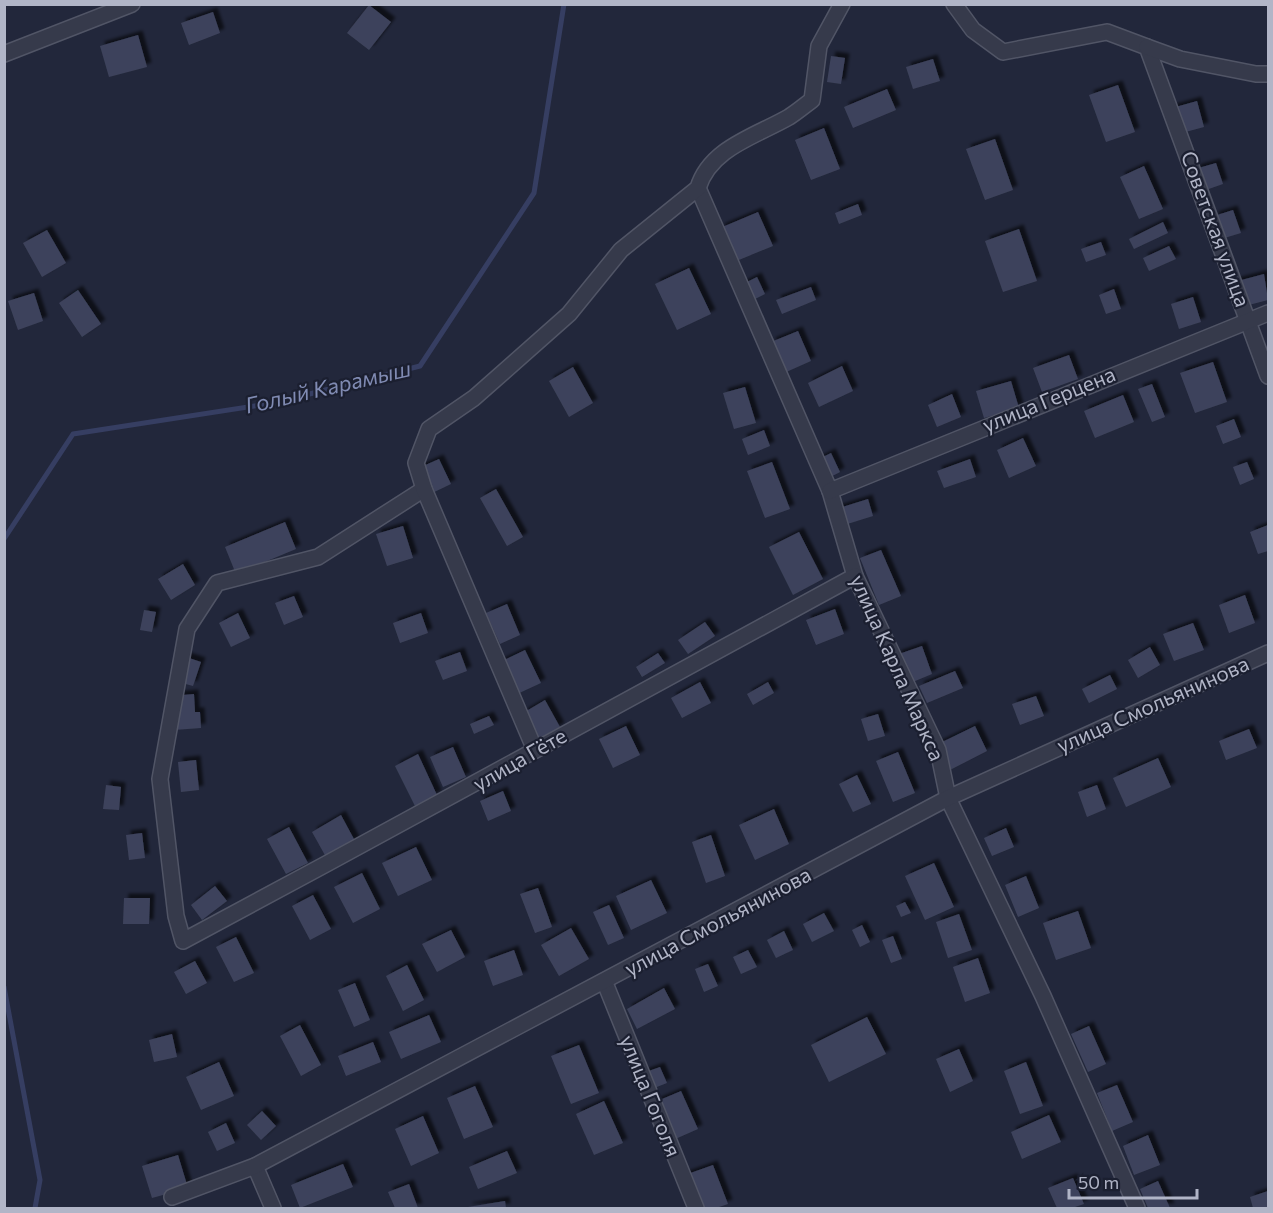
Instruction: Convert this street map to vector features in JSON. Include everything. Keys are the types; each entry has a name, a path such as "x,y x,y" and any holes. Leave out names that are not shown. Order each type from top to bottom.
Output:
{"street":[{"path":"4,54 106,9 132,4"},
{"path":"534,750 424,489 416,463 429,429 474,398 569,314 621,250 698,188 702,174 733,145 789,117 812,100 819,46 842,4"},
{"path":"954,4 973,30 1003,52 1107,32 1147,47 1210,65 1269,74"},
{"name":"Советская улица","path":"1147,47 1269,376"},
{"name":"улица Карла Маркса","path":"698,188 830,490 855,576 938,750 948,798 1043,996 1137,1209"},
{"name":"улица Герцена","path":"830,490 1269,313"},
{"name":"улица Гёте","path":"424,489 318,557 217,583 187,628 160,779 176,916 183,941 480,783 534,750 855,576"},
{"name":"улица Смольянинова","path":"172,1197 255,1166 604,983 948,798 1269,653"},
{"name":"улица Гоголя","path":"604,983 696,1209"},
{"path":"255,1166 273,1209"}],"building":[{"path":"369,5 391,22 369,50 347,33"},
{"path":"213,12 220,33 189,45 181,23"},
{"path":"138,35 147,67 109,77 100,46"},
{"path":"831,56 845,58 841,84 827,82"},
{"path":"933,59 940,81 913,89 906,67"},
{"path":"1118,85 1135,132 1106,142 1089,95"},
{"path":"887,89 896,110 853,128 844,107"},
{"path":"1197,101 1204,127 1178,134 1172,108"},
{"path":"824,128 840,169 811,180 795,140"},
{"path":"995,139 1013,190 985,200 966,149"},
{"path":"1216,163 1223,184 1203,191 1195,169"},
{"path":"1144,166 1163,209 1139,219 1120,177"},
{"path":"858,204 862,215 839,224 835,213"},
{"path":"1233,210 1241,233 1221,239 1214,216"},
{"path":"758,212 773,246 734,262 720,228"},
{"path":"1163,222 1168,233 1134,249 1129,239"},
{"path":"1019,229 1037,281 1003,292 985,241"},
{"path":"47,230 66,263 42,277 23,243"},
{"path":"1101,242 1106,255 1086,262 1081,249"},
{"path":"1169,246 1176,259 1149,271 1143,258"},
{"path":"689,268 711,314 677,330 655,284"},
{"path":"1264,274 1268,300 1241,307 1234,282"},
{"path":"757,277 765,294 747,303 739,286"},
{"path":"811,287 816,300 782,314 776,300"},
{"path":"1114,289 1121,309 1106,314 1099,295"},
{"path":"78,290 101,324 82,337 59,303"},
{"path":"34,293 43,321 18,330 8,301"},
{"path":"1193,297 1201,322 1179,329 1171,304"},
{"path":"798,331 811,361 784,373 771,342"},
{"path":"1069,355 1078,379 1042,392 1033,368"},
{"path":"1213,362 1227,402 1195,413 1180,373"},
{"path":"842,366 853,391 819,407 808,383"},
{"path":"573,367 593,403 569,417 549,381"},
{"path":"1011,381 1019,408 984,418 976,391"},
{"path":"1152,384 1165,417 1152,422 1138,389"},
{"path":"745,387 756,423 734,429 723,393"},
{"path":"952,394 961,417 937,427 928,405"},
{"path":"1123,395 1134,422 1095,438 1084,411"},
{"path":"1234,419 1241,437 1223,444 1216,426"},
{"path":"764,430 770,446 748,455 742,439"},
{"path":"1023,438 1036,466 1009,478 997,450"},
{"path":"831,453 840,472 823,481 813,462"},
{"path":"439,459 451,484 426,496 414,470"},
{"path":"970,459 976,477 944,488 937,471"},
{"path":"772,462 790,509 765,518 747,471"},
{"path":"1247,462 1254,479 1240,485 1233,467"},
{"path":"496,489 523,537 507,546 480,498"},
{"path":"868,499 873,516 841,526 836,509"},
{"path":"285,522 296,549 236,574 225,547"},
{"path":"1268,525 1268,551 1258,554 1250,532"},
{"path":"403,526 413,558 387,566 376,534"},
{"path":"799,532 823,579 793,595 769,547"},
{"path":"881,550 901,596 879,605 860,558"},
{"path":"183,564 195,585 171,600 158,579"},
{"path":"1245,595 1255,623 1229,633 1219,605"},
{"path":"294,596 303,617 284,625 275,603"},
{"path":"507,604 520,635 500,644 486,613"},
{"path":"835,609 844,634 816,645 806,620"},
{"path":"144,610 156,612 152,632 140,630"},
{"path":"238,613 250,638 231,647 219,623"},
{"path":"421,613 428,633 400,643 393,623"},
{"path":"705,622 715,636 688,654 678,640"},
{"path":"1193,623 1204,650 1174,661 1163,634"},
{"path":"922,646 932,674 908,684 896,655"},
{"path":"1150,647 1160,665 1138,678 1128,660"},
{"path":"525,650 541,683 515,695 500,662"},
{"path":"460,652 467,671 443,680 435,661"},
{"path":"658,653 665,663 642,677 636,667"},
{"path":"183,656 201,662 193,686 175,681"},
{"path":"955,671 963,688 927,703 919,686"},
{"path":"1110,675 1117,689 1089,703 1082,689"},
{"path":"700,682 711,703 682,718 671,698"},
{"path":"768,682 774,693 753,705 747,694"},
{"path":"194,694 195,712 200,712 201,728 174,730 172,696"},
{"path":"1036,696 1044,716 1020,725 1012,704"},
{"path":"545,700 560,727 538,739 523,713"},
{"path":"878,714 885,736 868,741 861,719"},
{"path":"489,716 494,725 474,734 470,724"},
{"path":"626,726 640,755 613,768 599,739"},
{"path":"975,726 987,751 948,771 936,745"},
{"path":"1249,729 1257,748 1226,760 1219,741"},
{"path":"453,747 466,777 443,787 430,757"},
{"path":"898,752 915,793 893,802 876,761"},
{"path":"418,754 437,795 415,806 395,766"},
{"path":"1158,758 1171,787 1126,807 1113,778"},
{"path":"196,760 199,790 181,792 178,762"},
{"path":"857,775 871,804 853,812 839,784"},
{"path":"106,785 121,787 119,810 103,809"},
{"path":"1097,785 1106,809 1087,817 1078,792"},
{"path":"503,791 511,811 488,821 480,801"},
{"path":"774,809 789,844 755,860 739,825"},
{"path":"341,815 355,841 326,857 312,832"},
{"path":"289,827 308,863 286,874 267,839"},
{"path":"1006,828 1014,847 992,856 984,838"},
{"path":"142,833 145,858 129,860 126,835"},
{"path":"711,835 725,876 706,883 692,842"},
{"path":"416,847 432,880 398,896 382,863"},
{"path":"934,863 954,907 925,920 905,876"},
{"path":"362,873 380,909 353,923 334,887"},
{"path":"1026,876 1039,908 1018,917 1005,885"},
{"path":"651,880 667,913 631,930 616,896"},
{"path":"215,886 227,901 202,920 191,905"},
{"path":"538,888 552,927 535,933 520,894"},
{"path":"313,895 331,929 310,940 292,906"},
{"path":"124,898 150,898 149,924 123,924"},
{"path":"905,902 911,913 901,917 896,906"},
{"path":"609,905 624,938 608,945 593,912"},
{"path":"1078,911 1091,948 1056,960 1043,923"},
{"path":"824,913 834,931 812,942 803,924"},
{"path":"959,914 972,950 948,958 936,922"},
{"path":"862,925 870,942 860,947 852,930"},
{"path":"571,928 589,959 559,976 541,945"},
{"path":"451,930 465,957 437,972 422,944"},
{"path":"784,931 793,950 776,958 767,940"},
{"path":"893,936 902,959 891,963 882,940"},
{"path":"236,937 254,973 234,982 216,947"},
{"path":"514,950 523,975 493,986 484,961"},
{"path":"748,950 757,967 741,974 733,957"},
{"path":"978,958 990,993 965,1002 953,967"},
{"path":"195,961 207,983 186,994 174,972"},
{"path":"708,964 718,986 704,992 695,969"},
{"path":"407,965 424,1000 403,1011 386,976"},
{"path":"355,983 370,1020 354,1027 338,990"},
{"path":"664,988 675,1009 637,1029 627,1009"},
{"path":"429,1015 441,1042 401,1059 389,1032"},
{"path":"867,1017 886,1054 829,1082 811,1045"},
{"path":"300,1025 321,1065 301,1076 280,1036"},
{"path":"1089,1026 1106,1064 1088,1072 1071,1034"},
{"path":"172,1034 177,1057 154,1062 149,1040"},
{"path":"373,1042 381,1062 346,1076 338,1056"},
{"path":"579,1045 599,1093 571,1104 551,1056"},
{"path":"959,1049 973,1081 950,1092 936,1059"},
{"path":"219,1062 234,1096 201,1110 186,1077"},
{"path":"1026,1062 1043,1106 1020,1114 1004,1071"},
{"path":"660,1067 667,1083 649,1090 643,1073"},
{"path":"1117,1085 1133,1122 1112,1131 1097,1093"},
{"path":"475,1086 493,1127 464,1139 447,1098"},
{"path":"681,1091 698,1129 673,1140 655,1102"},
{"path":"604,1101 623,1143 594,1155 576,1114"},
{"path":"262,1111 276,1126 261,1140 247,1125"},
{"path":"1049,1115 1061,1142 1022,1159 1011,1132"},
{"path":"423,1116 439,1153 411,1166 395,1129"},
{"path":"226,1123 235,1143 217,1151 208,1132"},
{"path":"1148,1135 1160,1165 1134,1175 1123,1146"},
{"path":"507,1151 517,1173 478,1189 469,1167"},
{"path":"178,1155 188,1188 152,1198 142,1166"},
{"path":"343,1164 353,1187 300,1208 291,1185"},
{"path":"713,1165 728,1204 716,1208 694,1208 682,1176"},
{"path":"1073,1178 1084,1204 1072,1208 1057,1208 1048,1188"},
{"path":"1158,1181 1170,1208 1148,1208 1140,1189"},
{"path":"409,1184 418,1208 395,1208 388,1192"},
{"path":"1268,1191 1268,1208 1253,1208 1250,1197"},
{"path":"505,1201 506,1208 468,1208 468,1207"}],"waterway":[{"name":"Голый Карамыш","path":"4,539 73,434 274,403 420,366 534,193 564,4"},
{"name":"Голый Карамыш","path":"4,987 40,1180 35,1208"}]}
